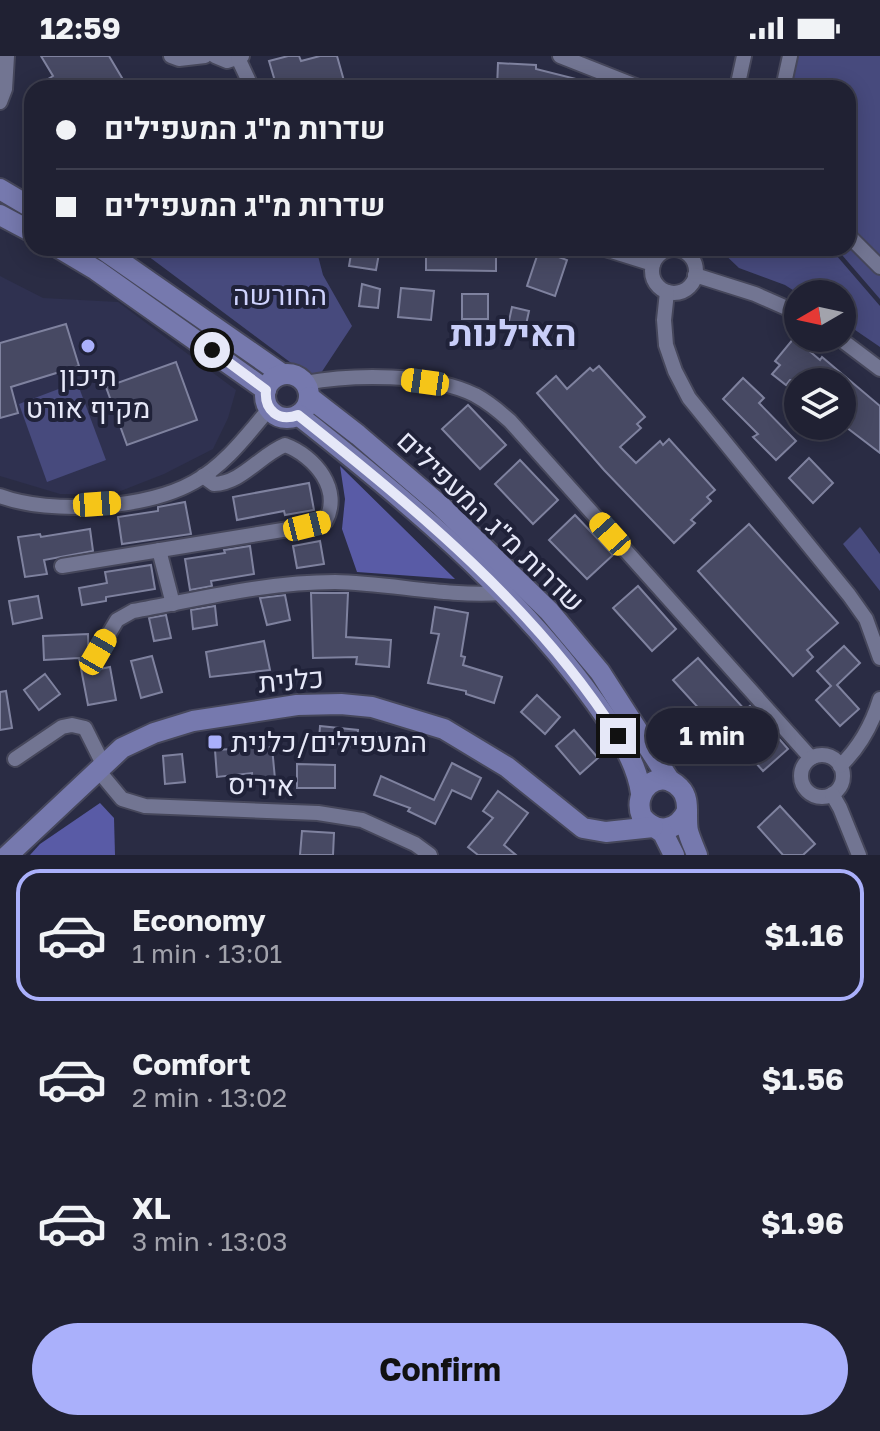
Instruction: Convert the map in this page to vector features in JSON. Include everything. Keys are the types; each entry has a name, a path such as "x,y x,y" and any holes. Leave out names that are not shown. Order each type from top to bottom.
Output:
{"main road":[{"path":"0,189 24,203"},
{"path":"0,215 24,228"},
{"path":"72,256 108,279 268,400 283,417 304,398 295,375 282,374 112,256"},
{"path":"268,400 272,380 282,374"},
{"name":"שדרות מ\"ג המעפילים","path":"304,398 502,593 557,654 606,718 633,763 640,799"},
{"name":"שדרות מ\"ג המעפילים","path":"304,398 358,435 441,506 549,611 600,672 670,781"},
{"name":"כלנית","path":"8,855 122,748 154,733 193,721 297,705 372,707 444,729 507,767 566,817 591,830"},
{"path":"591,830 615,823 640,799 651,783 670,781 682,790 687,804 689,832 697,855"},
{"path":"640,799 642,817 663,833 674,855"},
{"path":"591,830 663,829 678,824 687,811"}],"street":[{"path":"0,102 5,89 7,56"},
{"path":"171,56 179,59 205,56"},
{"path":"215,56 227,61 240,57 249,80"},
{"path":"560,56 621,80"},
{"path":"739,80 744,56"},
{"path":"785,80 790,56"},
{"path":"856,243 880,267"},
{"path":"628,256 653,264"},
{"path":"660,256 653,264 654,281 667,292 677,293 687,289 695,275 693,261 688,256"},
{"path":"695,275 784,307"},
{"path":"667,292 664,332 681,385 710,426 849,595 866,619 880,658"},
{"path":"856,351 880,369"},
{"path":"304,398 331,378 408,380 463,390 488,403 510,421 811,758"},
{"path":"0,496 27,503 61,506 136,502 169,493 203,476 234,450 268,400"},
{"path":"62,566 307,526 325,522 330,513 331,498 326,481 300,451 285,445 271,451 226,484 214,484 203,476"},
{"path":"159,550 173,604"},
{"path":"98,652 117,620 133,611 295,583 399,586 468,596 502,593"},
{"path":"840,766 851,756 868,730 880,699"},
{"name":"איריס","path":"15,759 62,727 72,725 85,728 100,766 122,799 145,806 318,813 362,820 415,844 430,855"},
{"path":"825,755 840,766 842,782 832,794 815,795 803,785 802,769 811,758 825,755"},
{"path":"832,794 848,824 859,855"}],"shaded area":[{"name":"תיכון מקיף אורט","path":"0,276 43,298 118,302 236,390 228,418 213,449 164,474 113,494 60,494 0,476"},
{"path":"340,466 455,579 357,572 342,529 345,499"},
{"path":"100,803 114,818 115,855 30,855 40,844"}],"green space":[{"path":"791,56 880,56 880,299 843,256 856,256 856,80 786,80"},
{"name":"החורשה","path":"148,256 318,256 323,275 352,326 321,373 322,386"},
{"path":"726,256 837,256 880,306 880,347 856,331 856,280 784,280 784,285 739,268"},
{"path":"77,382 106,460 47,482 19,404"},
{"path":"860,527 880,554 880,591 843,544"}],"building":[{"path":"41,56 109,56 123,80 46,80 53,76"},
{"path":"288,56 299,56 301,61 337,56 344,80 275,80 269,61"},
{"path":"498,63 536,65 536,69 580,80 497,80"},
{"path":"351,256 379,256 376,270 349,266"},
{"path":"426,256 496,256 496,271 426,270"},
{"path":"537,256 556,256 567,260 555,296 527,286"},
{"path":"362,284 380,289 378,308 359,306"},
{"path":"401,288 434,291 431,320 398,317"},
{"path":"462,294 488,294 488,319 462,319"},
{"path":"512,307 529,311 524,334 507,330"},
{"path":"66,324 79,366 11,387 18,413 0,418 0,343"},
{"path":"784,350 811,352 835,368 784,368 784,383 772,374 780,365 775,361"},
{"path":"176,362 197,420 127,445 106,387"},
{"path":"599,366 645,417 637,424 641,428 620,447 636,463 660,441 663,445 669,439 715,490 707,497 711,501 691,520 695,523 674,543 604,470 537,393 556,376 567,389 590,368 593,371"},
{"path":"743,378 764,398 759,403 784,429 784,440 796,441 776,460 753,437 758,434 723,399"},
{"path":"856,386 880,406 880,453 856,435"},
{"path":"468,405 506,445 480,469 442,429"},
{"path":"809,458 833,483 813,503 789,478"},
{"path":"520,460 558,500 533,524 495,484"},
{"path":"309,483 314,510 285,515 284,511 237,520 233,497"},
{"path":"185,502 191,534 122,544 118,517 158,511 158,507"},
{"path":"575,515 613,555 587,579 549,540"},
{"path":"749,524 838,623 807,650 813,657 793,676 698,571"},
{"path":"90,529 93,551 44,560 47,574 25,577 18,537 40,534 41,537"},
{"path":"320,541 324,564 297,568 293,546"},
{"path":"250,546 254,574 211,581 212,586 190,590 185,559"},
{"path":"151,565 155,589 106,597 106,601 82,605 79,588 107,583 105,572"},
{"path":"638,586 676,629 652,651 613,608"},
{"path":"311,593 348,593 346,637 391,640 389,667 356,664 357,657 313,658"},
{"path":"285,595 290,620 267,625 260,598"},
{"path":"38,596 42,618 13,624 9,601"},
{"path":"215,606 217,625 193,629 191,610"},
{"path":"435,607 468,613 461,656 465,657 463,665 502,677 494,703 466,694 466,691 428,683 439,634 431,633"},
{"path":"166,615 171,638 154,641 149,618"},
{"path":"88,634 89,671 110,667 116,700 88,705 79,658 44,660 43,636"},
{"path":"264,641 270,670 210,677 206,652"},
{"path":"844,646 860,663 837,685 859,709 840,726 816,700 831,686 817,671"},
{"path":"152,656 162,692 141,698 131,661"},
{"path":"698,658 745,710 750,706 788,749 763,771 717,719 712,723 673,680"},
{"path":"45,674 60,694 39,710 24,690"},
{"path":"6,691 12,728 0,730 0,692"},
{"path":"537,695 560,717 545,734 521,712"},
{"path":"320,726 358,730 356,747 319,741"},
{"path":"574,730 598,758 580,774 556,746"},
{"path":"377,733 409,741 407,751 373,748"},
{"path":"272,747 275,779 252,781 252,773 217,777 215,750"},
{"path":"182,754 185,782 165,784 163,756"},
{"path":"452,763 481,778 471,799 452,790 435,824 408,811 410,808 374,795 381,776 434,800"},
{"path":"297,764 335,765 335,788 297,788"},
{"path":"498,791 528,813 504,845 516,855 478,855 468,847 493,818 483,811"},
{"path":"780,806 815,844 803,855 783,855 758,827"},
{"path":"302,831 334,833 333,855 300,855"}],"place":[{"name":"תיכון מקיף אורט","path":"88,346"},
{"name":"המעפילים/כלנית","path":"215,742"}],"district":[{"name":"האילנות","path":"513,333"}],"route":[{"path":"212,350 266,390 265,397 271,411 283,417 298,415 345,451 469,561 557,654 618,736"}]}
